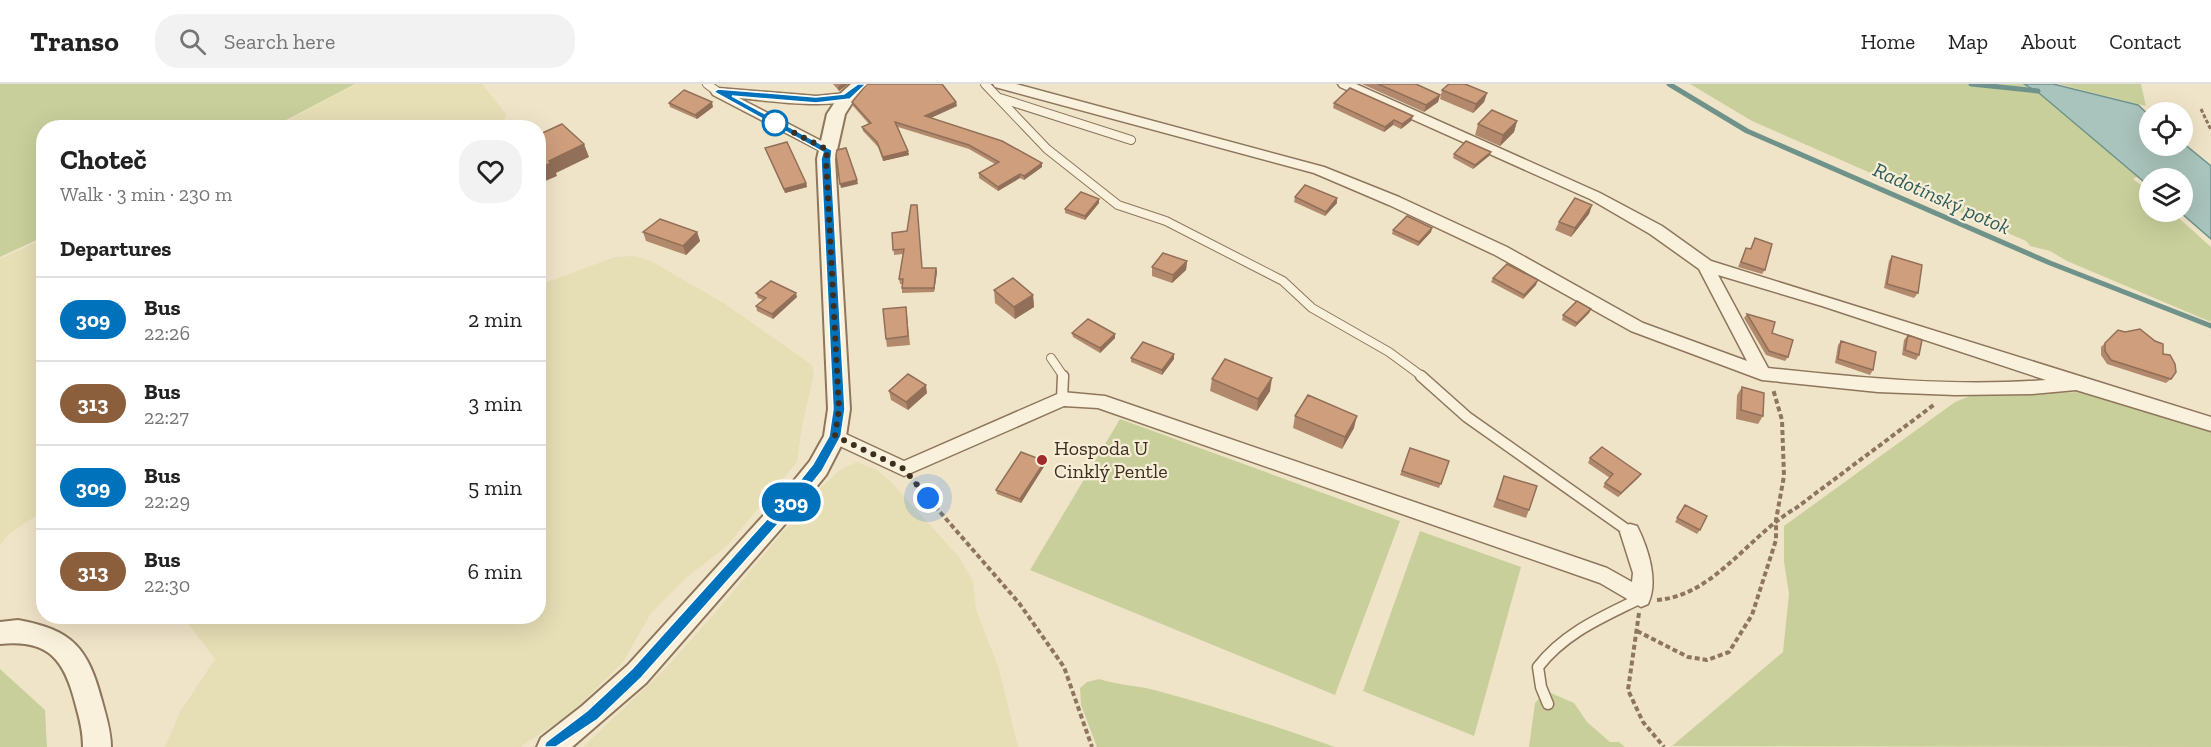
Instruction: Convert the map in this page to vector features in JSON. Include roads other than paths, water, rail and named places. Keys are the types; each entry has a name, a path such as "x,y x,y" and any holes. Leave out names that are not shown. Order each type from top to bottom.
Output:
{"street":[{"path":"551,747 592,716 637,674 791,501 818,468 835,436 839,409 826,159 836,114 847,97 861,84"},
{"path":"1345,84 1595,196 1656,230 1705,265 2211,424"},
{"path":"717,87 816,100 847,97"},
{"path":"717,87 828,150"},
{"path":"999,91 1318,170 1394,201 1501,251 1638,327 1762,374 1886,387 2025,389 2078,384"},
{"path":"1705,265 1762,374"},
{"path":"835,436 904,469 1062,399 1099,401 1607,577 1641,598 1643,573 1630,532"},
{"path":"0,633 18,631 44,636 61,647 81,672 97,732 97,747"}],"lane":[{"path":"985,84 1131,140"},
{"path":"999,91 1047,149 1118,205 1166,221 1283,281 1312,308 1414,369 1467,417 1630,532"},
{"path":"1051,358 1064,376 1062,399"},
{"path":"1548,704 1541,687 1538,667 1545,656 1556,644 1641,598"}],"water":[{"path":"2024,84 2053,84 2138,105 2139,156 2193,156 2193,151 2211,166 2211,239 2191,222 2193,168 2139,168 2139,178 2039,93"}],"waterway":[{"name":"Radotínský potok","path":"1669,84 1747,131 2050,263 2211,326"},
{"path":"1971,84 2038,91"}],"place":[{"name":"Hospoda U Cinklý Pentle","path":"1042,460"}]}
